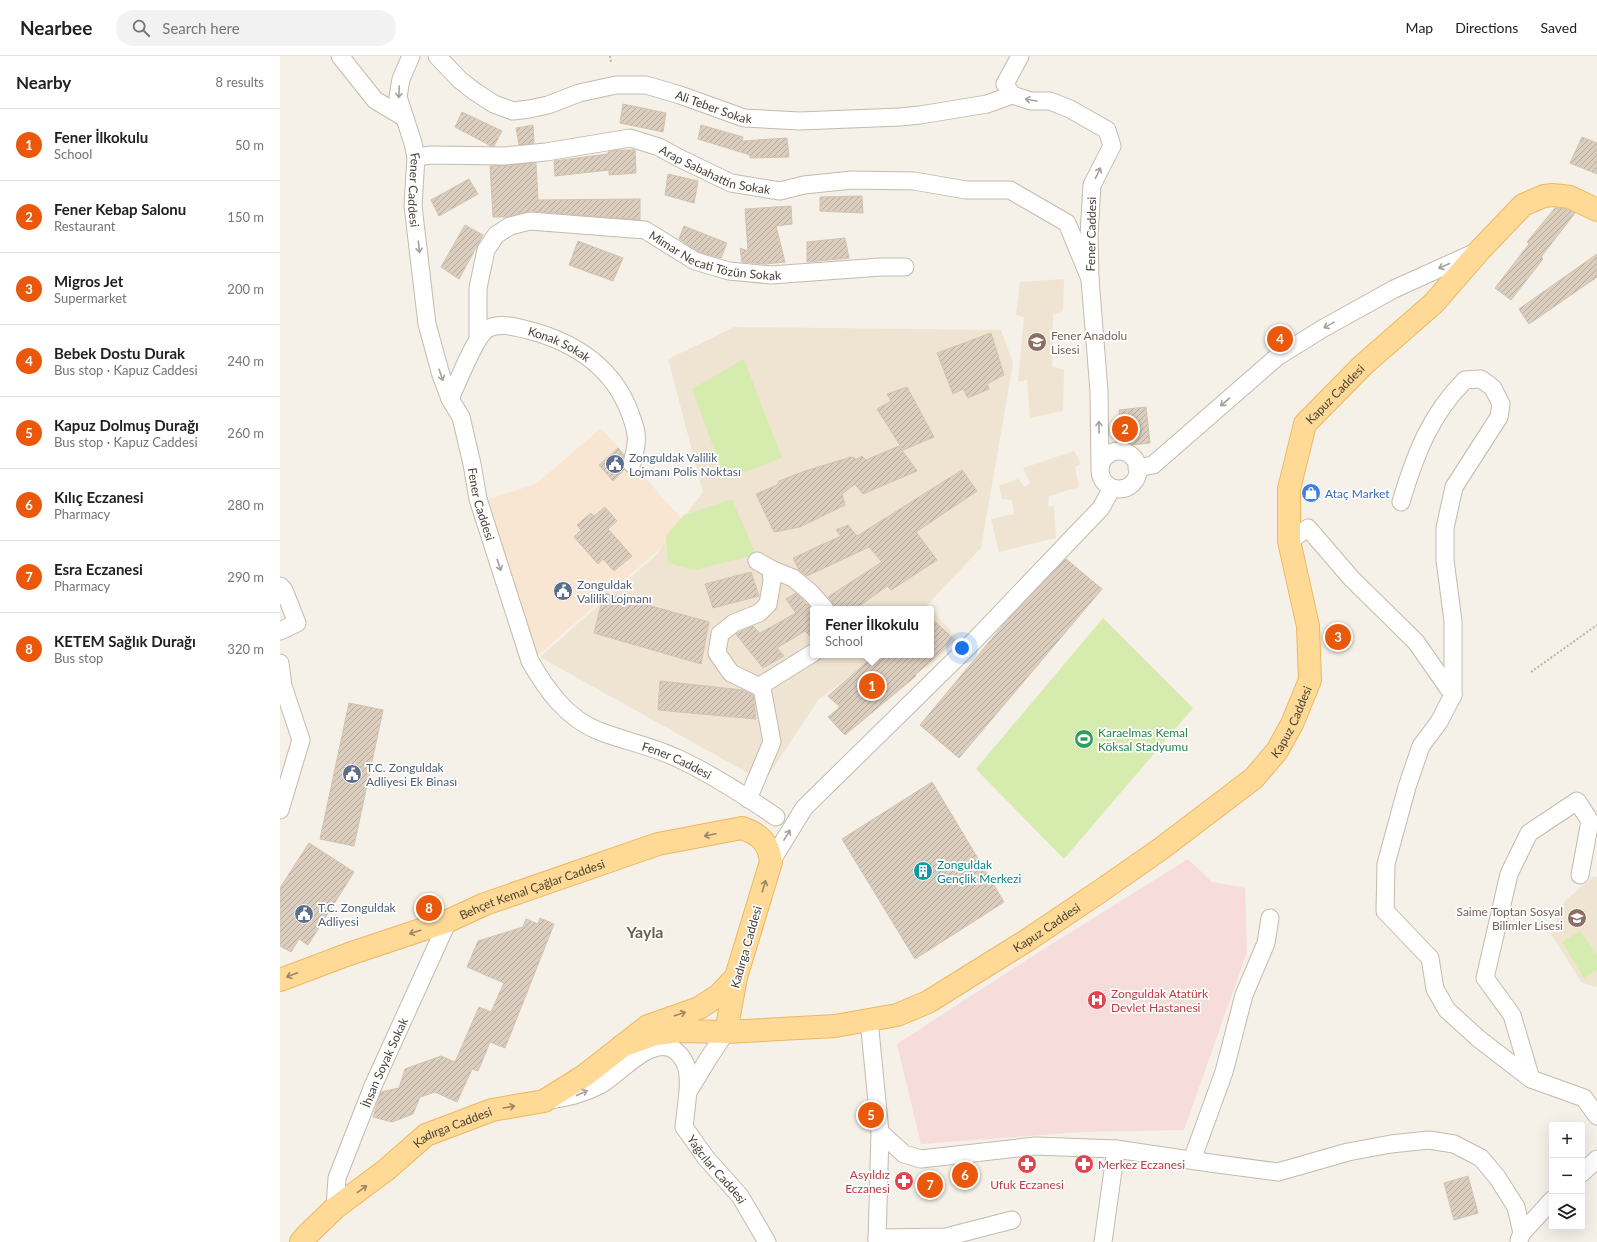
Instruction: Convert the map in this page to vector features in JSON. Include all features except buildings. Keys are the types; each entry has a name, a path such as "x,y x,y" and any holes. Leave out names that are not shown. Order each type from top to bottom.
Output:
{"main road":[{"name":"Kapuz Caddesi","path":"622,1046 656,1034 680,1030 726,1032 835,1026 897,1015 928,1002 1029,939 1162,848 1254,778 1277,751 1292,724 1310,680 1308,626 1289,541 1289,489 1305,424 1362,365 1434,303 1480,250 1523,205 1544,196 1553,194 1570,197 1597,210"},
{"path":"742,828 753,832 761,839 770,851 771,862"},
{"name":"Behçet Kemal Çağlar Caddesi","path":"280,980 349,954 448,921 485,904 658,844 742,828"},
{"name":"Kadırga Caddesi","path":"726,1032 736,977 771,862"},
{"path":"736,977 738,997 746,1015 760,1030"},
{"name":"Kadırga Caddesi","path":"301,1242 335,1208 386,1170 426,1135 492,1110 544,1100 584,1076 648,1026 699,1008 719,995 736,977"}],"street":[{"path":"340,56 375,100 405,118"},
{"name":"Fener Caddesi","path":"411,56 401,79 398,97 416,157 413,206 427,324 440,375 450,399 461,417 472,464 478,499 530,661 542,681 556,699 574,717 598,731 676,757 722,781 776,818"},
{"name":"Ali Teber Sokak","path":"437,56 460,80 474,91 494,104 513,111 548,105 578,93 616,85 646,85 680,95 744,118 800,121 900,117 987,104 1012,95"},
{"path":"1012,95 1005,84 1020,56"},
{"name":"Fener Caddesi","path":"1012,95 1031,101 1050,101 1070,109 1107,130 1112,146 1092,185 1089,235 1090,279 1099,391 1100,466"},
{"name":"Arap Sabahattin Sokak","path":"416,157 432,155 511,155 546,152 630,138 659,147 731,183 780,191 804,185 852,180 914,181 966,190 1010,190 1067,223 1090,279"},
{"name":"Mimar Necati Tözün Sokak","path":"478,339 478,288 486,250 496,235 510,226 530,221 645,230 694,261 728,271 771,275 881,267 905,267"},
{"path":"1137,468 1154,465 1277,357 1322,329 1394,289 1480,250"},
{"name":"Konak Sokak","path":"450,399 478,339 486,330 494,326 505,326 522,328 539,333 580,350 592,359 616,386 635,427 637,442 632,464"},
{"path":"1401,502 1412,466 1423,438 1450,395 1465,380 1481,379 1493,388 1501,404 1499,417 1454,487 1445,528 1445,560 1453,621 1454,695 1439,722 1421,746 1407,787 1386,864 1385,911 1430,958 1436,989 1447,1010 1479,1039 1531,1079 1584,1098 1597,1116"},
{"path":"1116,451 1132,457 1137,468 1135,480 1130,485 1118,489 1112,488 1101,477 1100,466 1106,456 1116,451"},
{"path":"771,862 804,808 985,629 1100,508 1112,488"},
{"path":"1289,541 1308,528 1351,578 1416,642 1454,695"},
{"path":"748,799 772,742 766,705 762,688 731,673 717,653 720,634 734,623 758,613 768,604 772,581 764,565 793,578 811,593 822,606"},
{"path":"280,586 284,590 298,623 280,631"},
{"path":"760,686 810,655"},
{"path":"280,663 283,686 301,740 280,810"},
{"path":"1531,1079 1512,1015 1485,978 1509,874 1529,833 1577,801 1590,821 1580,875"},
{"path":"742,828 755,826 804,808"},
{"path":"1192,1160 1224,1072 1244,995 1266,943 1270,918"},
{"name":"İhsan Soyak Sokak","path":"335,1208 337,1178 373,1086 448,921"},
{"path":"869,1020 880,1132 877,1240 946,1237 1012,1220"},
{"name":"Yağcılar Caddesi","path":"726,1032 688,1092 684,1127 706,1158 740,1196 767,1242"},
{"path":"544,1100 576,1096 600,1085 642,1053 660,1046 673,1048 682,1057 689,1072 688,1092"},
{"path":"880,1132 904,1154 921,1159 1035,1146 1116,1149 1278,1172 1348,1152 1391,1144 1429,1140 1454,1144 1481,1158 1496,1177 1516,1207 1520,1238"},
{"path":"1103,1242 1116,1149"},
{"path":"1585,1170 1597,1159"},
{"path":"1520,1238 1549,1204"}],"path":[{"path":"610,56 611,63"},
{"path":"1531,672 1597,625"}],"shaded area":[{"name":"Fener Anadolu Lisesi","path":"1064,279 1063,311 1053,315 1052,367 1064,369 1063,411 1030,418 1027,380 1018,382 1024,317 1016,315 1020,282"},
{"path":"735,327 1001,330 1013,363 981,548 927,605 928,606 810,606 810,658 874,658 818,700 764,782 540,657 656,555 703,492 668,359"},
{"name":"Zonguldak Valilik Lojmanı","path":"601,428 687,525 536,657 486,500 536,484"},
{"path":"1074,451 1081,464 1075,467 1079,487 1049,496 1048,506 1054,506 1056,538 999,552 991,519 1014,514 1012,500 1002,499 999,486 1019,479 1024,487 1030,483 1023,468"},
{"path":"934,613 959,639 927,668 917,658 934,658"},
{"name":"Zonguldak Atatürk Devlet Hastanesi","path":"1188,859 1212,882 1245,888 1247,952 1184,1130 1081,1132 921,1144 897,1044 1031,957"},
{"name":"Saime Toptan Sosyal Bilimler Lisesi","path":"1593,877 1597,877 1597,987 1582,983 1551,934 1565,901"}],"green space":[{"path":"744,359 782,458 725,479 692,389"},
{"path":"732,499 756,555 693,570 668,563 666,536 684,515"},
{"name":"Karaelmas Kemal Köksal Stadyumu","path":"1103,618 1193,708 1064,859 976,769"},
{"path":"1580,931 1597,955 1597,970 1584,978 1562,942"}],"place":[{"name":"Bebek Dostu Durak","path":"1280,339"},
{"name":"Fener Anadolu Lisesi","path":"1037,342"},
{"name":"Fener Kebap Salonu","path":"1125,429"},
{"name":"Zonguldak Valilik Lojmanı Polis Noktası","path":"615,464"},
{"name":"Ataç Market","path":"1311,493"},
{"name":"Zonguldak Valilik Lojmanı","path":"563,591"},
{"name":"Migros Jet","path":"1338,637"},
{"name":"Fener İlkokulu","path":"872,686"},
{"name":"Karaelmas Kemal Köksal Stadyumu","path":"1084,739"},
{"name":"T.C. Zonguldak Adliyesi Ek Binası","path":"352,774"},
{"name":"Zonguldak Gençlik Merkezi","path":"923,871"},
{"name":"KETEM Sağlık Durağı","path":"429,908"},
{"name":"T.C. Zonguldak Adliyesi","path":"304,914"},
{"name":"Saime Toptan Sosyal Bilimler Lisesi","path":"1577,918"},
{"name":"Zonguldak Atatürk Devlet Hastanesi","path":"1097,1000"},
{"name":"Kapuz Dolmuş Durağı","path":"871,1115"},
{"name":"Ufuk Eczanesi","path":"1027,1164"},
{"name":"Merkez Eczanesi","path":"1084,1164"},
{"name":"Kılıç Eczanesi","path":"965,1175"},
{"name":"Asyıldız Eczanesi","path":"904,1181"},
{"name":"Esra Eczanesi","path":"930,1185"}],"district":[{"name":"Yayla","path":"645,931"}]}
